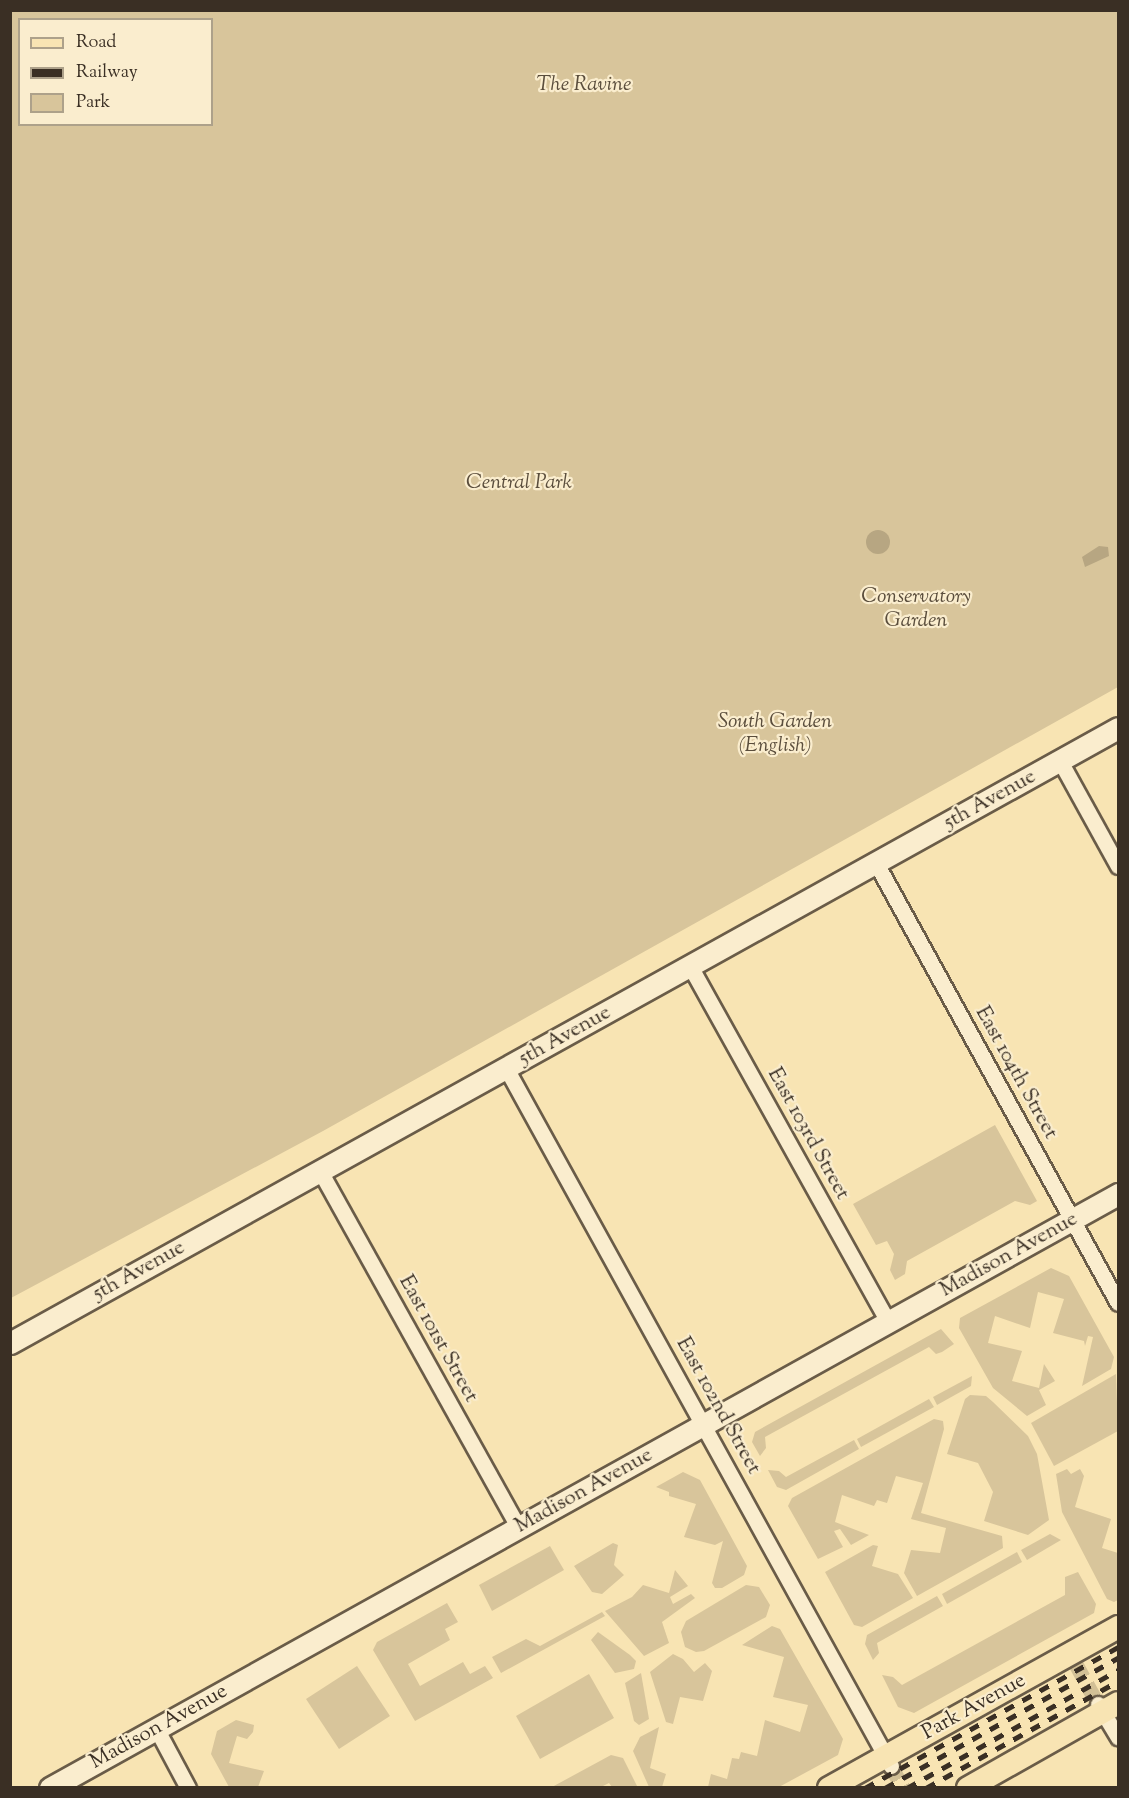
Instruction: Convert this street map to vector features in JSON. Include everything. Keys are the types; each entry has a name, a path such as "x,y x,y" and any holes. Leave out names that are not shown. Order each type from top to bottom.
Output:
{"main road":[{"name":"5th Avenue","path":"10,1343 1119,728"},
{"name":"Madison Avenue","path":"50,1788 1119,1194"},
{"name":"Park Avenue","path":"829,1788 889,1761 1073,1659 1119,1627"},
{"path":"968,1788 1107,1706"}],"street":[{"path":"1060,761 1119,866"},
{"name":"East 104th Street","path":"876,863 1119,1303"},
{"name":"East 103rd Street","path":"690,966 889,1323"},
{"name":"East 102nd Street","path":"506,1068 889,1761"},
{"name":"East 101st Street","path":"320,1172 519,1528"},
{"path":"1107,1706 1119,1737"},
{"path":"156,1728 188,1788"}],"green space":[{"name":"Central Park","path":"10,11 1118,11 1118,687 323,1131 11,1298"},
{"path":"995,1125 1037,1201 1030,1205 1015,1201 907,1261 905,1274 895,1280 890,1270 894,1254 887,1241 876,1245 853,1204"},
{"path":"1051,1268 1069,1276 1114,1357 1111,1369 1082,1386 1093,1337 1088,1336 1085,1346 1084,1341 1053,1333 1064,1299 1038,1292 1030,1328 995,1316 988,1343 1022,1351 1012,1381 1039,1388 1044,1364 1055,1381 1039,1390 1046,1405 1027,1416 993,1388 959,1328 960,1318"},
{"path":"941,1329 954,1344 936,1354 929,1347 765,1437 766,1448 760,1456 752,1442 755,1432"},
{"path":"1116,1374 1118,1431 1054,1466 1031,1423"},
{"path":"972,1376 971,1386 937,1405 933,1397"},
{"path":"970,1395 986,1396 993,1402 1028,1436 1037,1454 1049,1520 1028,1535 984,1521 993,1492 978,1463 947,1454 965,1399"},
{"path":"929,1399 934,1407 861,1447 857,1439"},
{"path":"934,1419 943,1421 944,1429 921,1513 1002,1536 1003,1548 917,1596 904,1573 911,1550 940,1553 946,1528 911,1519 923,1483 896,1476 887,1503 877,1500 874,1506 842,1495 835,1522 869,1535 851,1545 840,1529 834,1531 843,1547 818,1559 788,1506 792,1498"},
{"path":"854,1440 859,1449 786,1490 777,1487 768,1470 779,1471 786,1477"},
{"path":"1067,1469 1071,1474 1080,1469 1084,1476 1075,1507 1111,1519 1102,1548 1118,1553 1118,1600 1114,1602 1107,1599 1062,1512 1056,1474"},
{"path":"683,1472 700,1480 747,1566 744,1575 722,1588 715,1588 712,1583 723,1541 715,1545 684,1537 696,1504 669,1496 669,1492 656,1487"},
{"path":"1050,1534 1061,1540 1027,1560 1021,1550"},
{"path":"613,1543 618,1545 614,1565 624,1575 602,1594 592,1592 574,1566"},
{"path":"873,1545 878,1546 872,1566 898,1574 913,1598 862,1627 854,1625 825,1572"},
{"path":"550,1546 564,1570 492,1611 479,1585"},
{"path":"1017,1552 1022,1562 947,1604 942,1594"},
{"path":"675,1570 688,1586 670,1597 673,1604 691,1594 695,1598 662,1622 669,1643 644,1656 605,1611 632,1597 643,1585 669,1593"},
{"path":"1078,1572 1096,1604 1094,1613 914,1713 898,1707 882,1675 893,1677 902,1685 1065,1595 1065,1577"},
{"path":"746,1585 759,1587 770,1605 766,1617 704,1651 696,1652 685,1647 681,1632 686,1621"},
{"path":"937,1596 943,1606 877,1643 879,1653 873,1660 865,1644 867,1635"},
{"path":"447,1603 458,1622 445,1629 450,1640 408,1664 420,1686 463,1662 470,1674 485,1666 493,1678 415,1721 373,1650 377,1642"},
{"path":"602,1612 605,1616 501,1673 492,1657 526,1639 540,1646"},
{"path":"772,1626 780,1629 843,1739 838,1755 779,1787 708,1787 711,1774 727,1779 732,1758 739,1759 741,1752 757,1756 765,1720 800,1732 808,1705 773,1697 784,1657 742,1645"},
{"path":"598,1632 636,1661 634,1669 615,1673 591,1640"},
{"path":"673,1654 683,1659 694,1672 705,1663 712,1671 703,1701 680,1697 673,1724 666,1722 650,1672"},
{"path":"357,1666 390,1716 339,1749 306,1699"},
{"path":"641,1673 649,1719 639,1725 634,1721 625,1683"},
{"path":"589,1674 614,1718 540,1759 516,1716"},
{"path":"236,1720 254,1725 253,1732 247,1739 237,1736 229,1763 264,1771 258,1787 229,1787 211,1754 217,1731"},
{"path":"659,1727 650,1768 666,1774 662,1787 649,1787 633,1751 640,1737"},
{"path":"611,1755 623,1758 637,1786 612,1787 609,1783 601,1787 552,1787"}],"shaded area":[{"path":"878,530 887,533 890,542 887,551 878,554 869,551 866,542 869,533"},
{"path":"1099,546 1108,547 1109,556 1085,567 1082,557"}],"tunnel":[{"path":"1076,1664 1098,1704"},
{"path":"891,1766 903,1788"}],"railway":[{"path":"865,1788 1118,1647"},
{"path":"885,1788 1118,1658"},
{"path":"907,1788 1118,1670"},
{"path":"926,1788 1118,1681"}],"park label":[{"name":"The Ravine","path":"584,85"},
{"name":"Conservatory Garden","path":"916,609"},
{"name":"South Garden (English)","path":"775,734"}]}
